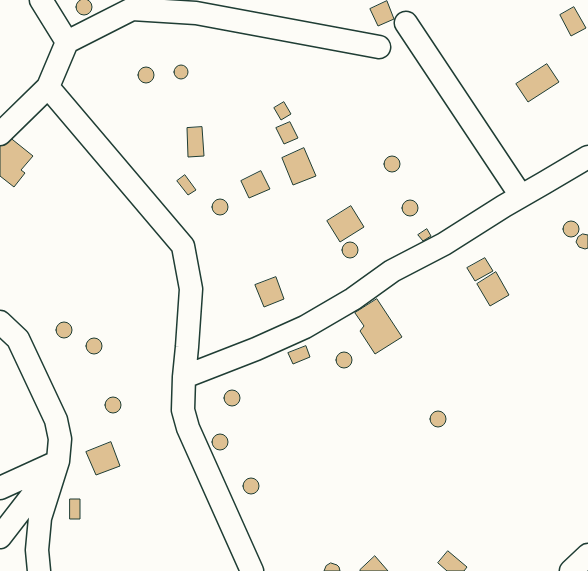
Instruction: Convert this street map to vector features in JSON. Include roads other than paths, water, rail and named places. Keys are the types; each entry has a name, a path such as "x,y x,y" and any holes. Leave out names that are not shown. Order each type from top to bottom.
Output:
{"street":[{"path":"41,0 67,42"},
{"path":"0,134 48,87 67,42 132,9 196,12 379,47"},
{"path":"406,22 521,196"},
{"path":"48,87 183,246 191,289 183,410 188,428 252,571"},
{"path":"184,377 256,348 305,326 353,299 392,272 444,244 504,206 588,157"},
{"path":"0,322 18,339 56,420 60,439 58,461 40,518 37,550 39,571"},
{"path":"0,488 58,461"},
{"path":"0,537 58,461"},
{"path":"571,571 588,555"}]}
